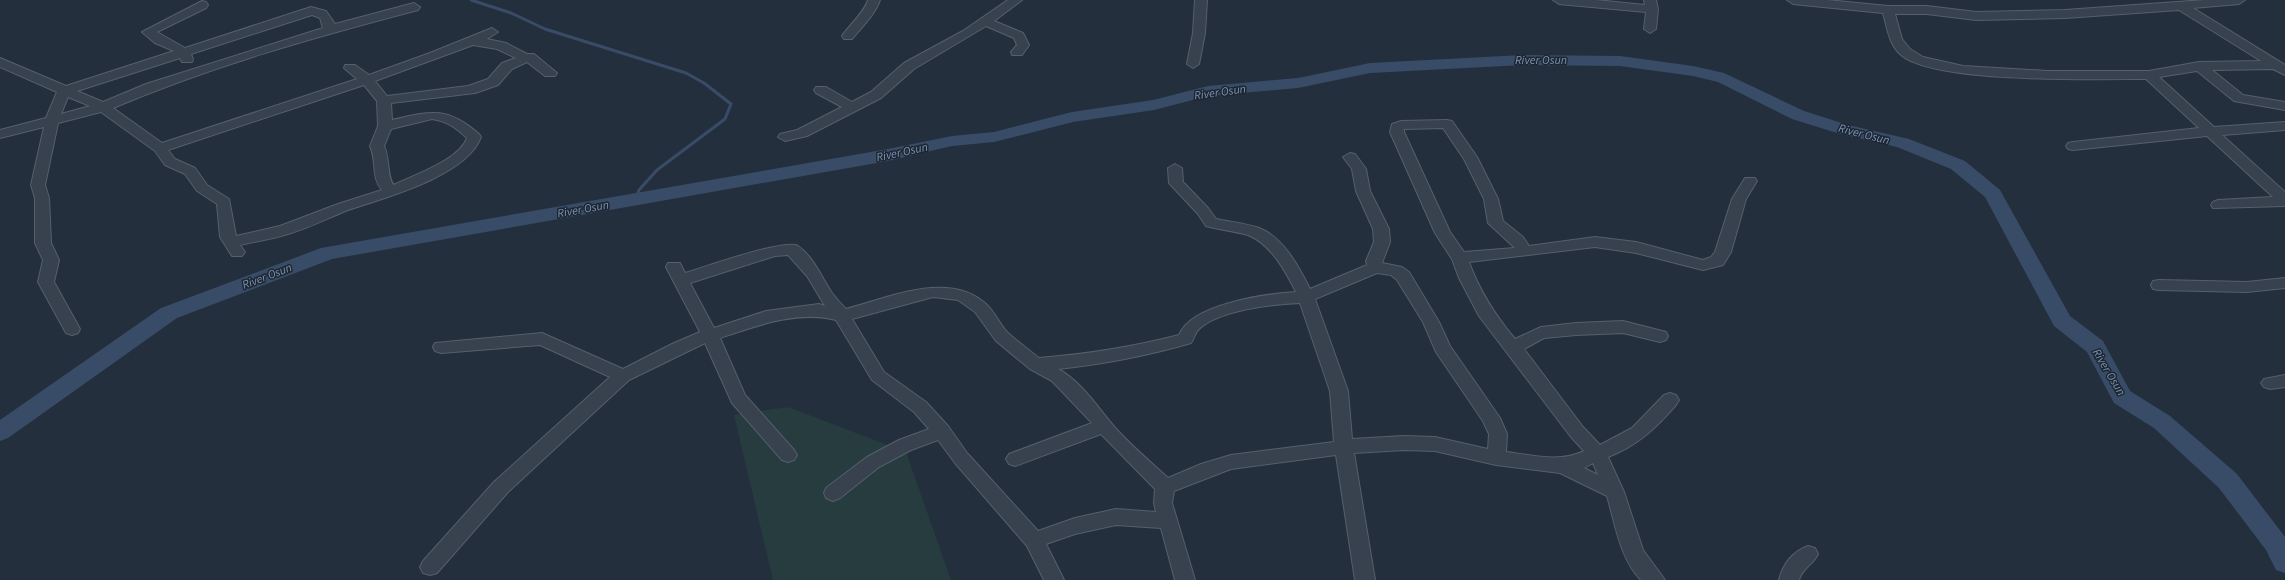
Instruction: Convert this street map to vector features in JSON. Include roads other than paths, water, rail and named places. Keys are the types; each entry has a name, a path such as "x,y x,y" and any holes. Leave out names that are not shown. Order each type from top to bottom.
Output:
{"street":[{"path":"848,36 858,25 862,15 871,10 874,0"},
{"path":"785,137 802,133 876,95 909,66 1016,0"},
{"path":"1194,64 1199,33 1201,0"},
{"path":"1559,0 1651,4 1650,29"},
{"path":"1793,0 1888,10 1927,10 1976,16 2065,14 2154,9 2199,2 2239,0"},
{"path":"1958,0 1962,14"},
{"path":"2058,0 2065,14"},
{"path":"2144,0 2154,9"},
{"path":"193,73 184,52 148,32 202,6"},
{"path":"2180,6 2273,65 2285,71"},
{"path":"0,134 103,107 151,87 266,48 330,29 414,7"},
{"path":"1888,10 1896,39 1905,52 1934,64 1963,70 2047,75 2149,75 2199,66 2245,67 2273,65"},
{"path":"72,329 46,282 51,260 43,243 41,219 42,198 38,185 52,120 64,91 315,11 323,14 330,29"},
{"path":"984,21 1019,36 1023,45 1017,52"},
{"path":"254,30 266,48"},
{"path":"160,148 367,80 474,41 492,32"},
{"path":"474,41 500,44 512,49 526,59"},
{"path":"384,100 470,90 493,82 507,66 531,57 541,68 550,73"},
{"path":"0,62 103,107 160,148 170,162 190,171 202,188 224,202 228,237 234,247 284,230 343,207 395,191 445,166 470,148 474,137 457,121 441,115 426,116 385,126"},
{"path":"2199,66 2239,98 2285,106"},
{"path":"350,68 367,80 384,100 385,126 377,146 382,159 381,178 386,187 395,191"},
{"path":"2134,75 2149,81 2162,90 2212,132 2285,201"},
{"path":"2149,75 2162,90"},
{"path":"821,90 852,107"},
{"path":"1525,252 1518,241 1496,223 1491,199 1470,157 1460,147 1450,126 1445,124 1401,125 1397,127 1443,233 1460,258 1466,278 1487,316 1513,346 1573,426 1597,453 1614,491 1638,561 1645,572 1655,580"},
{"path":"2073,146 2285,126"},
{"path":"1350,157 1359,169 1363,191 1381,229 1382,242 1374,261 1376,267"},
{"path":"1175,168 1176,183 1203,211 1211,223 1255,233 1263,238 1280,255 1298,278 1339,391 1344,447 1365,580"},
{"path":"1460,258 1525,252 1582,244 1606,243 1641,249 1703,265 1712,264 1717,261 1723,252 1738,200 1750,181"},
{"path":"2218,205 2285,201"},
{"path":"788,455 738,398 710,335 690,302 677,273 774,251 792,250 813,273 825,295 842,316 878,376 920,407 942,431 961,458 1034,540 1054,580"},
{"path":"1036,365 1098,360 1148,350 1185,339 1190,327 1200,320 1227,310 1289,297 1306,297 1376,267 1396,271 1403,276 1431,322 1442,348 1491,418 1498,434 1496,458"},
{"path":"2159,284 2247,287 2285,283"},
{"path":"430,567 501,488 623,376 678,348 710,335 778,314 819,310 842,316 933,292 954,293 964,296 981,308 1002,337 1036,365 1058,377 1085,403 1114,438 1165,487"},
{"path":"1513,346 1541,333 1576,329 1623,327 1660,336"},
{"path":"441,347 542,340 623,376"},
{"path":"1563,466 1579,462 1597,453 1617,447 1632,439 1648,425 1670,400"},
{"path":"1015,459 1104,426"},
{"path":"833,493 873,462 905,445 942,431"},
{"path":"1165,487 1208,469 1237,461 1268,456 1310,453 1344,447 1417,443 1435,444 1496,458 1563,466 1614,491"},
{"path":"1165,487 1163,503 1185,580"},
{"path":"1034,540 1075,526 1116,517 1168,521"},
{"path":"1789,580 1792,568 1808,554"}],"waterway":[{"path":"471,0 511,13 545,29 686,73 704,83 731,104 725,119 657,170 639,190 635,200"},
{"name":"River Osun","path":"0,432 169,313 328,253 888,155 952,141 994,137 1072,117 1154,105 1208,91 1298,83 1370,68 1523,60 1620,61 1693,71 1724,78 1798,115 1843,129 1903,143 1958,165 1993,194 2062,321 2095,347 2122,397 2162,422 2228,481 2275,543 2285,562"}]}
